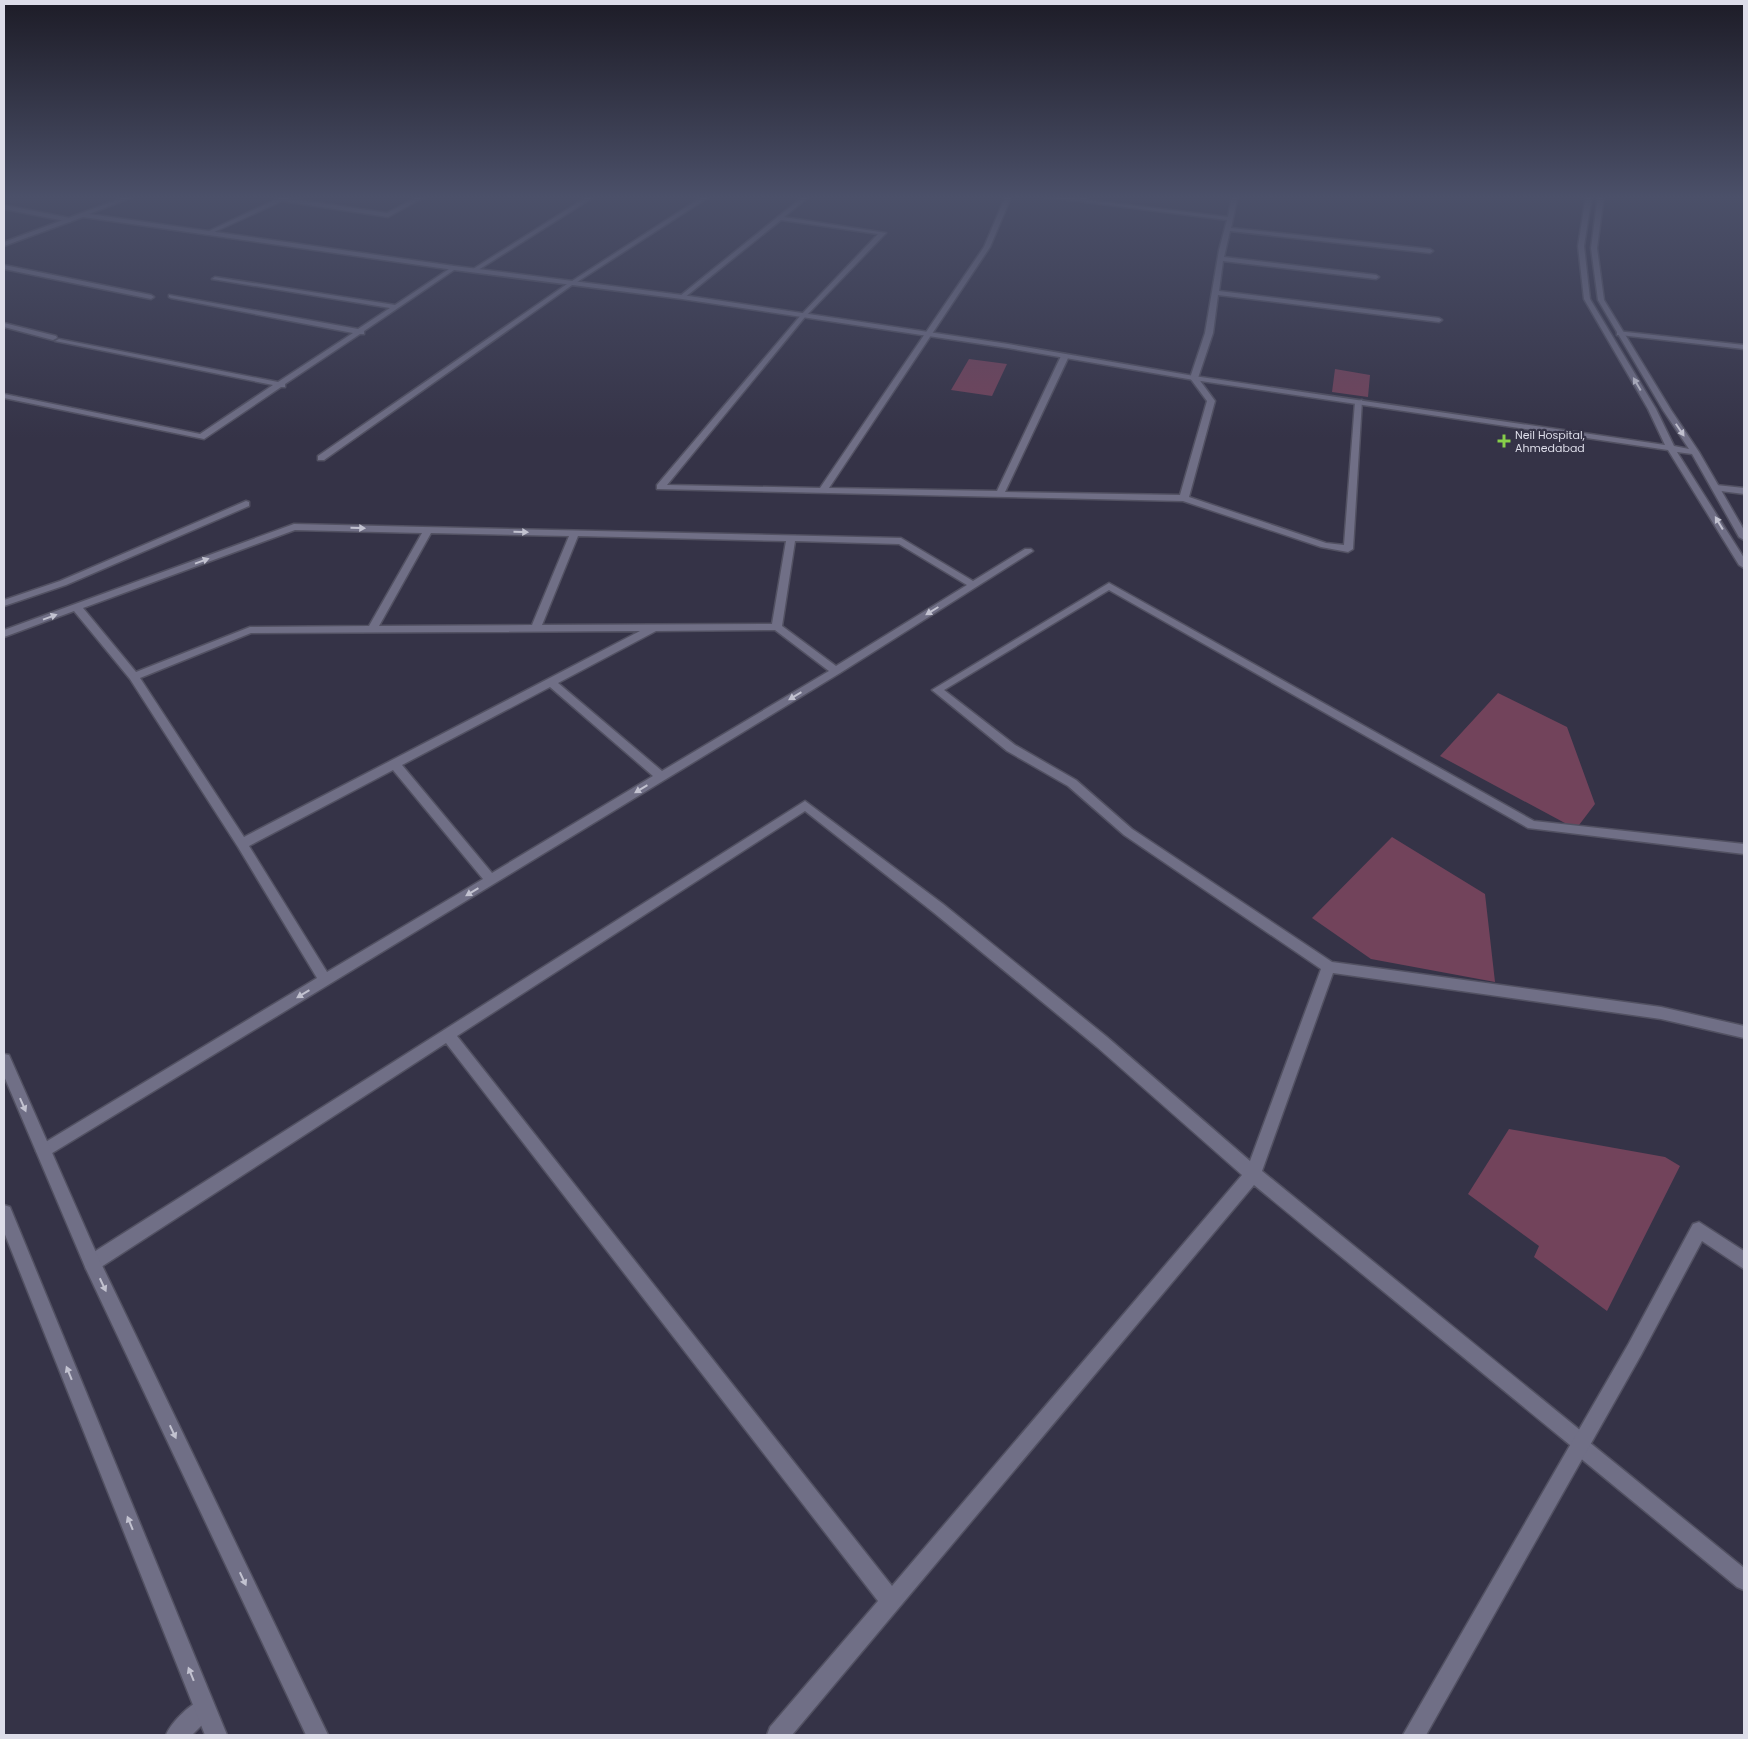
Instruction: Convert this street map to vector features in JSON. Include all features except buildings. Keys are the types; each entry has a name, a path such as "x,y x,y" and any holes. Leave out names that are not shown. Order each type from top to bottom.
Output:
{"street":[{"path":"49,276 151,297"},
{"path":"4,396 201,437 282,385 442,276"},
{"path":"516,276 682,297 928,334 1194,378 1696,452"},
{"path":"321,458 583,276"},
{"path":"682,297 707,276"},
{"path":"841,276 803,316 660,487 1184,498 1324,544 1348,549 1359,402"},
{"path":"823,490 967,276"},
{"path":"1194,378 1209,334 1218,276"},
{"path":"1361,276 1376,278"},
{"path":"1584,276 1587,299 1652,409 1671,449 1744,565"},
{"path":"1598,276 1601,300 1667,410 1696,452 1744,537"},
{"path":"215,279 397,307"},
{"path":"1215,293 1439,320"},
{"path":"171,296 361,332"},
{"path":"4,325 56,340 282,385"},
{"path":"1620,333 1744,347"},
{"path":"1000,494 1065,356"},
{"path":"1184,498 1211,401 1194,378"},
{"path":"1716,488 1744,492"},
{"path":"4,603 63,583 246,504"},
{"path":"4,634 294,527 901,541 973,584"},
{"path":"372,629 428,530"},
{"path":"536,628 574,534"},
{"path":"777,627 790,539"},
{"path":"44,1151 836,671 1028,551"},
{"path":"1744,850 1532,825 1109,586 937,690 1011,748 1072,783 1128,832 1329,967 1661,1013 1744,1032"},
{"path":"76,607 134,677 242,844 325,980"},
{"path":"134,677 250,630 777,627 836,671"},
{"path":"242,844 656,628"},
{"path":"551,682 660,777"},
{"path":"394,764 491,880"},
{"path":"92,1263 806,805 938,908 1102,1042 1253,1174 1580,1441 1580,1446 1744,1580"},
{"path":"778,1735 1253,1174 1329,967"},
{"path":"448,1035 891,1602"},
{"path":"4,1060 92,1263 317,1735"},
{"path":"4,1213 216,1735"},
{"path":"1414,1735 1635,1349 1699,1230 1744,1261"},
{"path":"177,1735 205,1708"}],"shaded area":[{"path":"969,359 1007,364 992,396 951,390"},
{"path":"1335,369 1370,375 1368,397 1332,392"},
{"path":"1498,693 1567,727 1595,804 1576,829 1440,756"},
{"path":"1392,837 1485,894 1495,982 1371,959 1312,918"},
{"path":"1509,1129 1665,1157 1680,1166 1607,1311 1534,1257 1539,1246 1468,1194"}],"place":[{"name":"Neil Hospital, Ahmedabad","path":"1504,441"}]}
